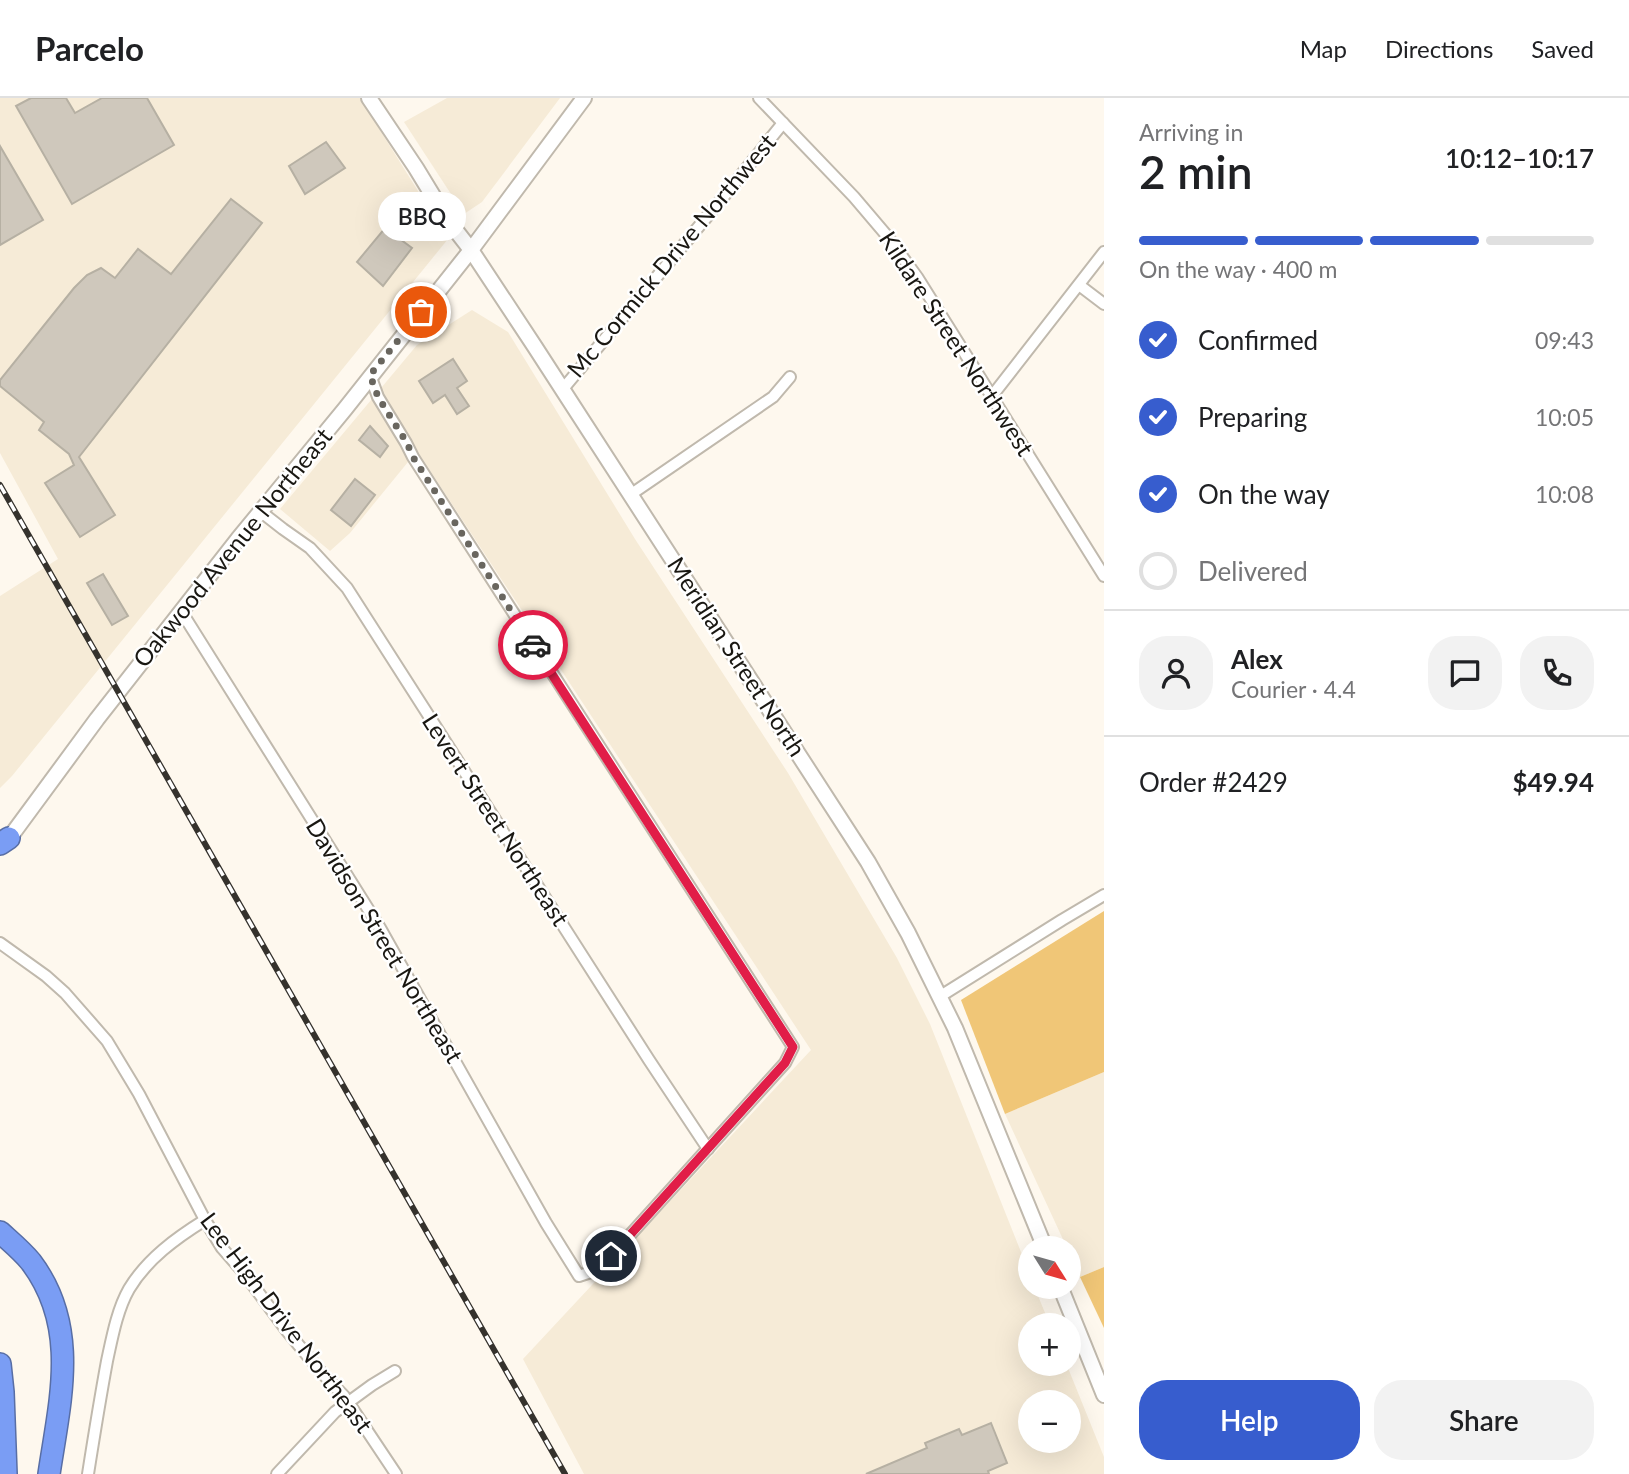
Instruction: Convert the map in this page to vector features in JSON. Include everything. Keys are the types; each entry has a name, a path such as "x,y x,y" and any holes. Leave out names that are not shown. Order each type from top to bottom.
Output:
{"highway":[{"path":"0,1232 22,1251 31,1263 50,1294 57,1312 63,1364 61,1404 49,1474"},
{"path":"0,1364 6,1474"}],"street":[{"name":"Meridian Street North","path":"369,98 447,219 471,250 868,862 908,933 955,1028 1040,1236"},
{"name":"Oakwood Avenue Northeast","path":"3,844 181,611 471,250 584,98"},
{"name":"Kildare Street Northwest","path":"759,98 855,197 888,237 992,396 1104,576"},
{"name":"Mc Cormick Drive Northwest","path":"562,390 783,123"},
{"path":"992,396 1104,251"},
{"path":"1079,285 1104,304"},
{"path":"370,375 378,397 413,457 793,1047 785,1063 708,1149"},
{"path":"630,495 773,397 790,377"},
{"name":"Levert Street Northeast","path":"260,511 310,548 347,588 708,1149"},
{"name":"Davidson Street Northeast","path":"181,611 380,928 579,1276 594,1271 611,1256 708,1149"},
{"path":"939,997 1104,895"},
{"name":"Lee High Drive Northeast","path":"0,943 65,993 107,1041 139,1094 222,1248 287,1331 348,1402 396,1474"},
{"path":"88,1474 111,1339 129,1290 150,1262 205,1220"},
{"path":"1065,1299 1104,1395"},
{"path":"276,1474 327,1420 348,1402 395,1371"}],"shaded area":[{"path":"0,98 360,98 448,239 0,788 0,596 58,559 0,453"},
{"path":"447,98 560,98 482,202 464,214 404,122"},
{"path":"472,310 508,332 635,539 788,773 897,958 930,1024 1018,1244 1018,1299 1039,1299 1045,1313 1018,1313 1018,1376 1071,1376 1077,1390 1018,1390 1018,1453 1081,1453 1081,1400 1104,1457 1104,1474 584,1474 523,1359 811,1050 417,451 350,533 330,551 280,509 417,345"},
{"path":"1104,911 1104,1072 1005,1114 961,1000"},
{"path":"1104,1072 1104,1267 1082,1276 1082,1236 1061,1236 1005,1114"},
{"path":"1104,1267 1104,1328 1082,1281 1082,1276"}],"building":[{"path":"31,98 66,98 75,113 102,98 147,98 174,145 72,204 16,106"},
{"path":"326,142 345,168 305,194 289,166"},
{"path":"0,146 43,220 0,245"},
{"path":"231,199 262,223 79,457 115,515 80,537 45,483 74,465 69,454 39,430 44,422 0,386 0,380 87,275 101,268 115,278 138,249 171,274"},
{"path":"385,228 412,248 383,286 357,262"},
{"path":"453,359 467,381 457,388 469,406 457,414 445,395 433,403 419,381"},
{"path":"370,426 388,446 380,457 359,440"},
{"path":"355,479 375,495 351,526 331,510"},
{"path":"103,574 128,616 112,625 87,583"},
{"path":"991,1423 1007,1463 988,1471 989,1474 866,1474 927,1448 925,1443 959,1429 962,1435"}],"railway":[{"path":"0,485 565,1474"}],"way so far":[{"path":"421,312 370,375 378,397 413,457 533,645"}],"place":[{"name":"BBQ","path":"421,312"}],"route":[{"path":"533,645 793,1047 785,1063 611,1256"}]}
